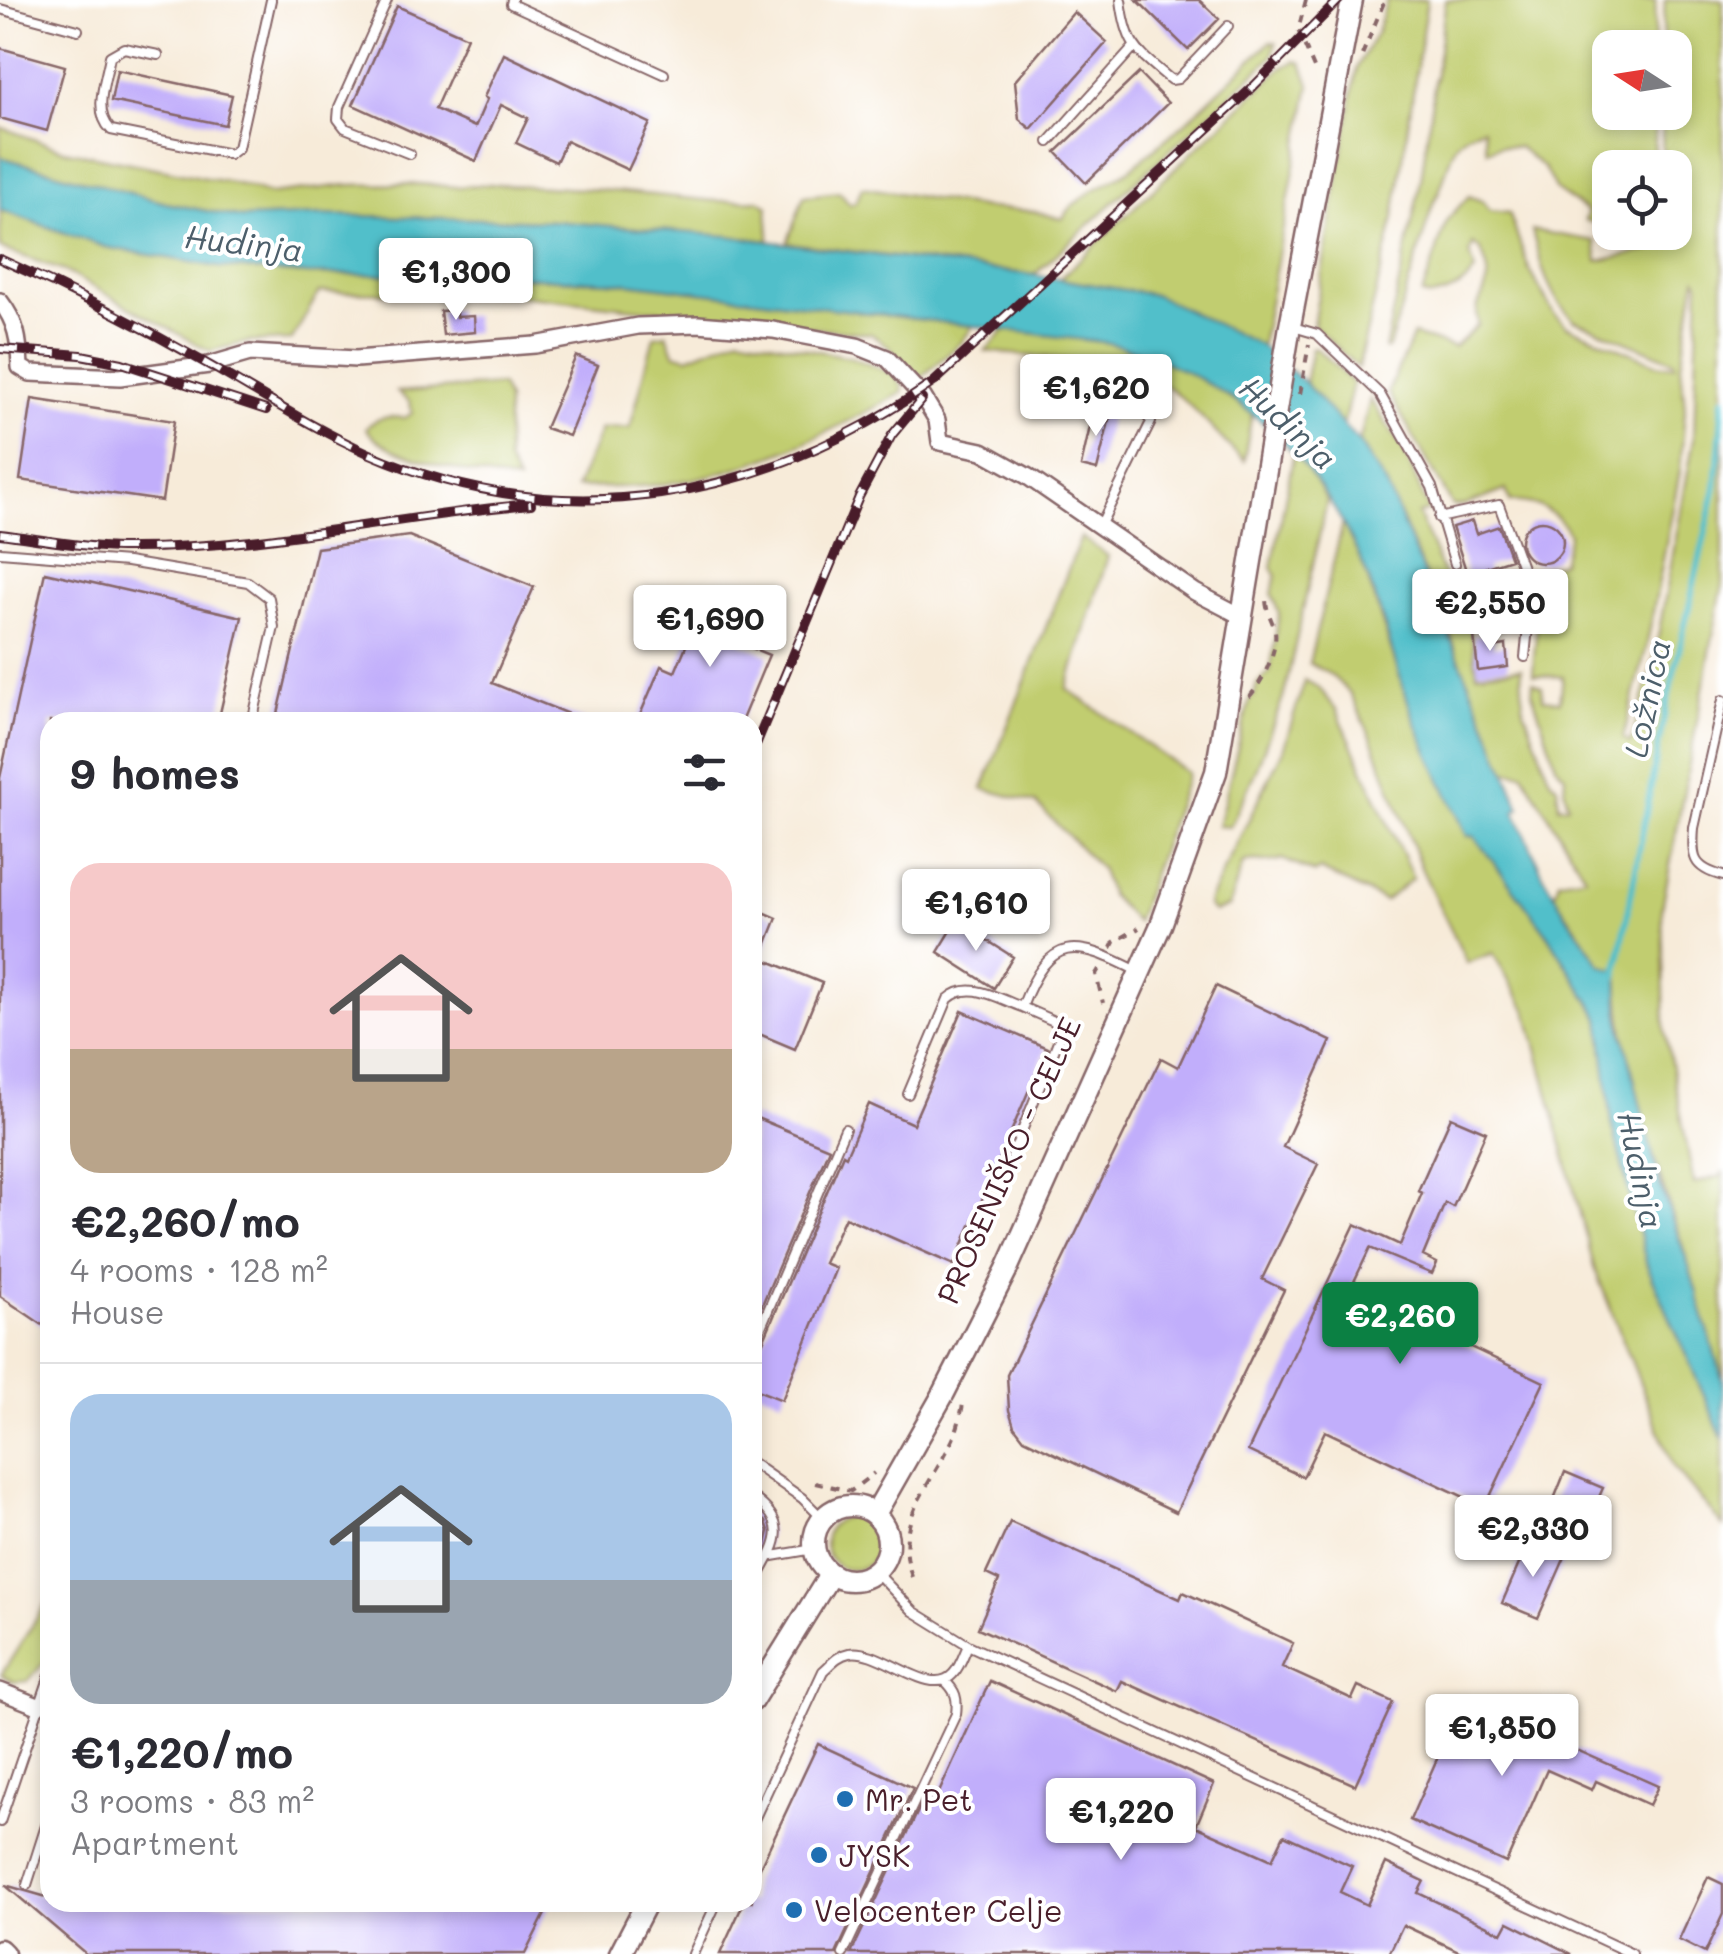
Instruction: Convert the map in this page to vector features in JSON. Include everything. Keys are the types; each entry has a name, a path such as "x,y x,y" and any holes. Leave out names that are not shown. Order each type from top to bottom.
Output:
{"street":[{"path":"874,1514 944,1393 1007,1268 1161,924 1216,772 1290,330 1352,0"},
{"path":"0,301 12,316 20,337 20,367 30,374 48,375 162,374 250,354 356,360 450,353 536,345 638,326 698,324 773,330 857,346 887,358 919,392 937,420 940,442 982,451 1027,476 1195,592 1243,617"},
{"path":"848,1506 874,1514 887,1531 889,1542 888,1553 876,1572 854,1581 830,1574 814,1549 814,1538 823,1518 848,1506"},
{"path":"762,1685 830,1574"},
{"path":"0,1691 38,1706"},
{"path":"620,1954 642,1912"}],"lane":[{"path":"158,55 124,48 110,56 100,111 103,122 111,130 230,154 238,148 271,0"},
{"path":"387,0 339,107 338,118 345,128 410,154"},
{"path":"1120,0 1124,28 1133,48 1171,80 1178,79 1228,26"},
{"path":"508,1 664,74"},
{"path":"0,8 78,30"},
{"path":"1049,142 1133,48"},
{"path":"1290,330 1318,334 1380,394 1432,487 1455,564"},
{"path":"1074,374 1107,382 1142,405 1151,422 1100,526"},
{"path":"1439,518 1499,505 1528,584 1530,616 1525,657"},
{"path":"0,552 127,562 248,582 269,598 274,627 254,712"},
{"path":"1723,700 1693,847 1696,861 1706,872 1723,876"},
{"path":"1022,1007 1049,956 1066,947 1084,949 1139,972"},
{"path":"908,1094 948,998 957,990 972,989 1056,1022 1062,1031 1012,1156"},
{"path":"762,1324 844,1129"},
{"path":"762,1471 823,1518"},
{"path":"762,1506 773,1515 778,1532 773,1556 762,1574"},
{"path":"773,1556 814,1549"},
{"path":"876,1572 913,1611 968,1645 1632,1954"},
{"path":"762,1802 823,1671 835,1660 850,1652 867,1653 924,1679 944,1680 954,1673 968,1645"},
{"path":"844,1954 956,1714 958,1701 954,1689 944,1680"},
{"path":"0,1822 40,1701"},
{"path":"27,1885 40,1844"},
{"path":"693,1954 712,1912"}],"path":[{"path":"1306,0 1298,30 1317,78"},
{"path":"1104,958 1114,942 1141,926"},
{"name":"PROSENIŠKO - CELJE","path":"1104,958 1096,974 1104,1005"},
{"path":"815,1483 851,1491 879,1468"}],"green space":[{"path":"1387,0 1427,0 1394,218 1358,368 1313,325 1357,67 1377,32"},
{"path":"1446,0 1656,0 1655,30 1592,30 1592,130 1654,130 1655,150 1592,150 1592,222 1585,220 1588,212 1555,189 1544,168 1519,147 1499,146 1487,151 1483,128 1470,132 1450,157 1389,348 1385,349 1421,180"},
{"path":"1665,0 1723,0 1723,583 1662,908 1665,1031 1694,1184 1721,1176 1723,1171 1723,1382 1640,1108 1625,1040 1618,972 1601,965 1554,895 1559,880 1585,876 1523,773 1506,771 1468,688 1449,629 1464,625 1471,631 1477,673 1521,668 1523,707 1549,777 1557,786 1559,806 1568,805 1565,775 1556,765 1532,692 1533,682 1542,687 1543,699 1560,701 1563,677 1533,675 1538,612 1531,573 1562,562 1569,534 1559,519 1544,509 1510,502 1506,490 1453,506 1388,392 1413,335 1454,347 1478,325 1478,307 1488,275 1481,250 1473,244 1470,253 1475,271 1470,277 1445,294 1422,295 1447,220 1469,196 1482,201 1490,211 1509,213 1529,269 1554,314 1567,326 1660,365 1675,365 1674,361 1574,320 1551,290 1532,230 1592,240 1598,261 1650,250 1692,250 1692,150 1663,150 1662,130 1692,130 1692,30 1663,30","holes":["1696,278 1699,282 1694,438 1654,659 1630,743 1623,738 1646,649 1680,471 1685,410 1681,364"]},
{"path":"1270,42 1276,43 1272,57 1034,275 787,243 804,196 840,192 850,204 856,202 862,187 985,208 1033,211 1062,219 1073,205 1128,171 1187,121"},
{"path":"1296,61 1302,63 1310,85 1261,346 1156,296 1059,279 1281,68"},
{"path":"0,127 64,150 270,194 348,185 489,184 717,201 758,200 768,206 769,241 553,221 320,215 243,218 166,203 0,157"},
{"path":"0,210 105,247 219,267 307,274 506,276 628,283 973,326 962,342 916,382 890,347 871,334 508,294 319,292 292,340 248,342 210,351 64,271 0,248"},
{"path":"1006,329 1127,347 1187,371 1252,413 1244,461 1182,398 1155,381 1082,362 985,351"},
{"path":"667,334 674,353 688,357 740,336 850,357 892,373 903,387 902,393 819,436 730,470 658,485 576,488 601,429 630,428 654,336"},
{"path":"1312,348 1353,383 1343,426 1305,383"},
{"path":"501,385 507,400 507,461 518,482 413,457 392,449 366,428 379,419 405,418 412,413 410,402 397,392"},
{"path":"1370,399 1403,449 1429,511 1418,514 1448,585 1433,593 1387,486 1359,443"},
{"path":"1294,452 1308,466 1327,501 1284,695 1230,827 1218,826 1250,698 1270,672 1279,614 1272,594 1276,575 1272,567"},
{"path":"1343,523 1364,567 1414,719 1467,836 1474,836 1547,933 1600,1018 1612,1124 1647,1265 1723,1439 1723,1526 1673,1466 1594,1267 1527,1011 1493,953 1467,963 1422,870 1372,739 1350,693 1331,675 1309,663"},
{"path":"1081,537 1108,556 1067,689 1188,773 1136,922 1110,895 1100,868 1036,803 983,789"},
{"path":"1305,680 1319,688 1336,709 1413,878 1385,901 1320,870 1315,873 1282,859 1248,862 1243,863 1229,906 1214,912 1208,906 1209,900 1283,750"},
{"path":"852,1516 871,1524 879,1543 871,1562 852,1570 833,1562 825,1543 833,1524"},
{"path":"40,1613 40,1667 28,1681 14,1682 1,1675"}],"water":[{"name":"Hudinja","path":"0,157 166,203 243,218 321,215 554,221 728,236 1034,275 1156,295 1261,346 1305,383 1359,443 1387,486 1506,771 1520,808 1515,811 1545,879 1601,965 1618,971 1619,1016 1660,1185 1723,1382 1723,1439 1647,1265 1612,1124 1600,1018 1547,933 1474,836 1467,836 1420,733 1363,565 1343,524 1293,452 1230,397 1153,357 1109,343 628,283 510,276 307,274 219,267 105,247 0,210"}],"building":[{"path":"1137,0 1199,0 1219,19 1188,50"},
{"path":"397,6 467,37 435,109 475,127 504,54 650,123 628,170 566,141 556,162 516,143 528,118 501,105 476,161 353,105"},
{"path":"1074,12 1107,42 1031,129 1019,119 1015,81"},
{"path":"0,48 65,66 47,131 0,118"},
{"path":"117,70 232,95 225,125 111,101"},
{"path":"1139,73 1168,103 1086,183 1056,152"},
{"path":"456,310 456,317 474,316 475,332 443,335 440,311"},
{"path":"576,356 598,365 569,436 545,428"},
{"path":"32,399 174,421 162,501 20,480"},
{"path":"1094,409 1111,413 1097,470 1081,466"},
{"path":"1472,521 1476,534 1499,526 1511,559 1486,567 1488,574 1469,580 1452,527"},
{"path":"1542,521 1557,527 1563,542 1557,557 1542,563 1527,557 1521,542 1527,527"},
{"path":"409,536 534,587 492,683 563,712 278,712 317,548"},
{"path":"45,572 242,617 220,712 40,712 40,1323 0,1296 0,778"},
{"path":"710,589 754,607 740,643 769,655 745,712 641,712 661,666 675,672"},
{"path":"1492,633 1493,647 1506,645 1508,667 1478,671 1474,636"},
{"path":"762,911 777,918 762,956"},
{"path":"957,921 1013,957 994,988 938,952"},
{"path":"762,958 822,983 795,1049 762,1035"},
{"path":"1216,986 1331,1041 1283,1147 1318,1164 1262,1279 1284,1290 1176,1512 1024,1439 1009,1410 1007,1375 1161,1058 1178,1067"},
{"path":"962,1011 1047,1048 954,1265 845,1217 824,1263 836,1268 782,1400 762,1392 762,1344 843,1154 846,1156 869,1104 913,1124"},
{"path":"1451,1117 1486,1132 1453,1207 1445,1203 1423,1256 1437,1263 1432,1274 1370,1248 1350,1290 1544,1382 1485,1507 1325,1431 1303,1477 1248,1451 1355,1224 1400,1245 1422,1193 1418,1191"},
{"path":"762,1120 829,1148 762,1305"},
{"path":"1565,1472 1603,1488 1591,1515 1554,1499"},
{"path":"762,1518 769,1531 762,1554"},
{"path":"1010,1522 1180,1599 1183,1592 1293,1643 1282,1667 1352,1699 1358,1686 1393,1702 1355,1785 1122,1681 1117,1691 978,1628 999,1580 986,1574"},
{"path":"1529,1541 1565,1557 1538,1618 1502,1603"},
{"path":"990,1681 1214,1784 1196,1826 1272,1860 1284,1835 1352,1866 1340,1892 1367,1905 1386,1863 1424,1881 1418,1893 1502,1933 1508,1922 1572,1954 1465,1954 1403,1925 1389,1954 851,1954 926,1794 936,1799"},
{"path":"1453,1695 1658,1786 1649,1805 1596,1781 1592,1790 1547,1770 1506,1863 1410,1820 1451,1727 1441,1722"},
{"path":"818,1744 913,1788 836,1954 720,1954 739,1912 762,1912 762,1863"},
{"path":"1708,1877 1723,1884 1723,1914 1705,1953 1679,1940"},
{"path":"5,1885 40,1895 40,1912 546,1912 525,1954 86,1954"}],"waterway":[{"name":"Ložnica","path":"1616,977 1662,726 1716,487 1723,399"}],"railway":[{"path":"0,259 132,323 368,453 442,479 515,495 588,499 660,494 731,479 801,455 869,422 934,382 1252,88 1339,0"},
{"path":"0,349 81,355 122,363 266,410"},
{"path":"762,730 859,497 892,435 922,399"},
{"path":"0,534 106,547 173,547 275,538 531,504"}],"place":[{"name":"Mr. Pet","path":"845,1799"},
{"name":"JYSK","path":"819,1855"},
{"name":"Velocenter Celje","path":"794,1910"}]}
